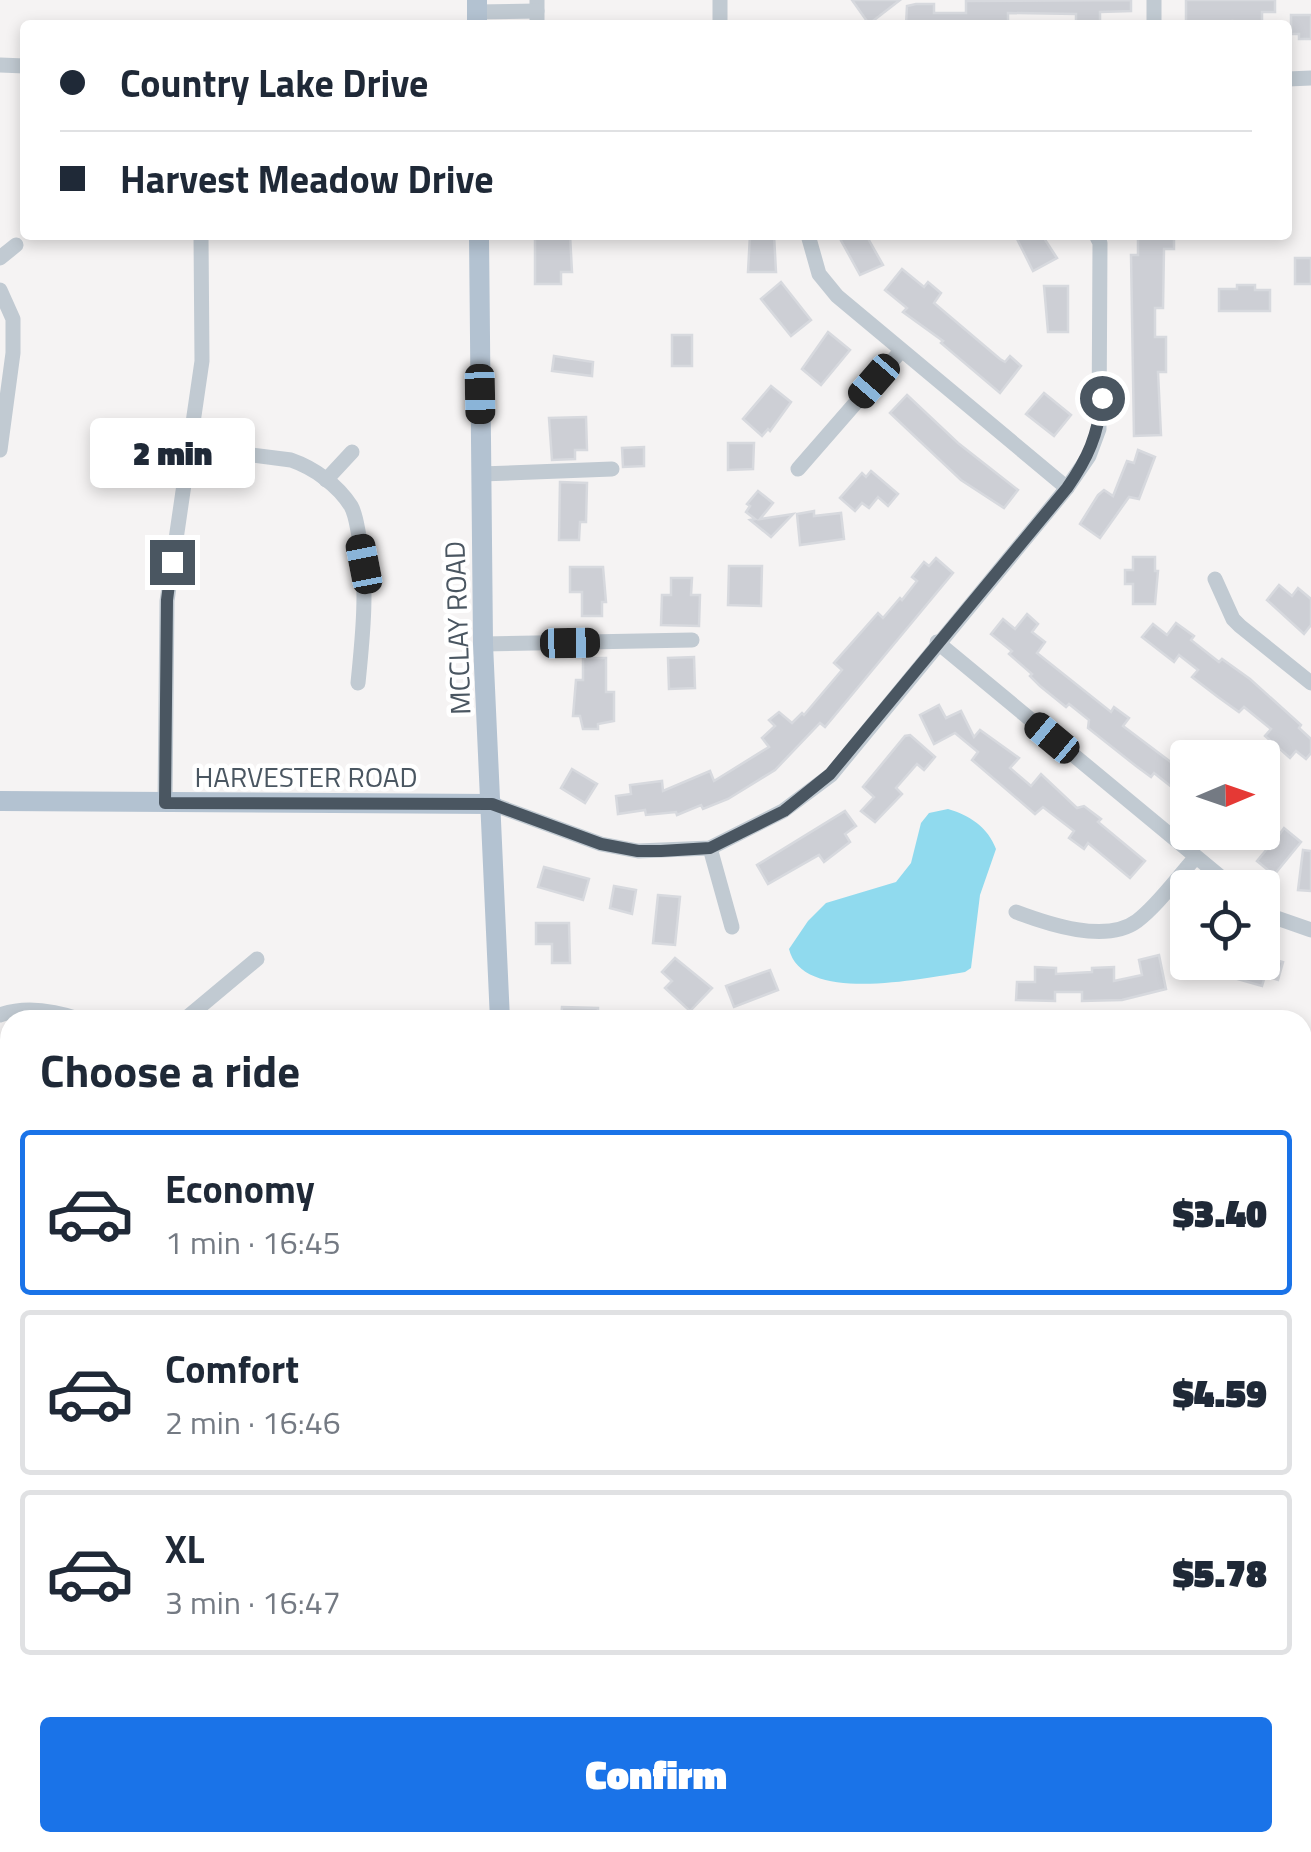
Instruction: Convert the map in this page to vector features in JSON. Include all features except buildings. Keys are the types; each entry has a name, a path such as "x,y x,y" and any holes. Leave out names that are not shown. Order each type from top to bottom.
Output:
{"main road":[{"name":"MCCLAY ROAD","path":"479,240 483,644 500,1010"},
{"name":"HARVESTER ROAD","path":"0,801 492,804"}],"street":[{"path":"477,12 537,12"},
{"path":"165,803 167,600 202,361 201,240"},
{"path":"809,240 818,274 836,296 1067,488"},
{"path":"492,804 620,848 710,848 784,811 830,774 1067,488 1089,456 1099,429 1102,398 1098,240"},
{"path":"0,258 16,244"},
{"path":"0,290 13,319 14,352 0,450"},
{"path":"798,468 900,352"},
{"path":"190,446 305,465 354,509 364,564 358,683"},
{"path":"326,480 352,452"},
{"path":"482,474 612,470"},
{"path":"1215,579 1240,626 1311,683"},
{"path":"483,644 692,640"},
{"path":"937,642 1211,870"},
{"path":"710,848 732,926"},
{"path":"1016,912 1058,928 1113,930 1136,922 1195,858"},
{"path":"1280,919 1311,930"},
{"path":"196,1010 257,960"}],"water":[{"path":"948,809 977,823 996,849 980,895 971,968 922,979 866,984 816,977 799,966 789,949 808,921 826,903 896,882 911,863 921,823 929,813"}],"route":[{"path":"172,562 167,600 165,803 492,804 601,844 638,851 710,848 784,811 830,774 1067,488 1089,456 1099,429 1102,398"}]}
